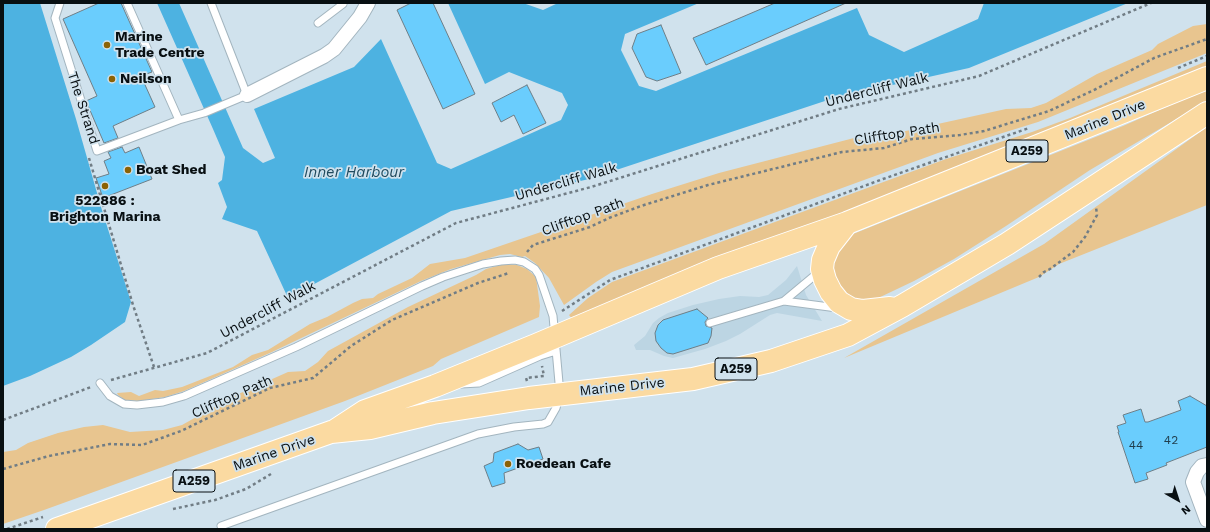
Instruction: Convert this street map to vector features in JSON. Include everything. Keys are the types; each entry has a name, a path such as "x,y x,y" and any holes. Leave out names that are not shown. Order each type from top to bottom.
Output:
{"main road":[{"name":"Marine Drive","path":"57,529 331,432 365,411 556,344 718,268 847,223 1207,78"},
{"name":"Marine Drive","path":"331,432 370,428 433,413 560,394 693,379 771,361 848,335 902,306 1007,244 1207,113"},
{"path":"847,223 829,246 823,260 822,268 825,280 831,292 839,302 851,309"},
{"name":"Marine Drive","path":"851,309 863,311 902,306"}],"street":[{"name":"The Strand","path":"241,97 324,56 334,49 360,17 368,3"},
{"path":"1207,465 1202,466 1197,472 1193,482 1207,520"}],"lane":[{"name":"The Strand","path":"60,3 55,18 97,151 179,120 204,113 241,97"},
{"path":"127,3 179,120"},
{"path":"211,3 241,97"},
{"path":"318,23 344,4"},
{"path":"100,383 110,396 124,404 154,404 174,399 296,347 443,277 483,264 501,261 515,260 527,263 535,269 539,275 554,316 560,394 551,419 543,424 514,427 478,434 221,526"},
{"path":"784,301 822,268"},
{"path":"710,323 784,301 851,309"}],"path":[{"name":"Undercliff Walk","path":"3,420 100,383 207,353 456,223 591,187 839,109 979,76 1151,3"},
{"name":"Clifftop Path","path":"3,469 49,456 110,444 142,445 181,431 270,388 312,378 351,346 392,320 478,283 523,267 529,258 525,256 528,249 533,245 590,227 641,206 708,185 842,152 884,148 912,139 960,135 984,131 1049,111 1096,89 1154,58 1207,39"},
{"path":"89,157 133,305 154,367"},
{"path":"1039,277 1073,252 1085,237 1097,215 1096,205"}],"shaded area":[{"path":"1207,24 1207,53 1038,122 938,153 612,272 564,305 549,278 535,263 525,256 522,257 510,254 500,255 451,269 421,281 272,352 184,391 165,397 139,401 125,400 117,393 131,392 139,396 155,390 163,391 182,387 233,367 252,355 268,350 310,324 353,303 362,299 373,298 378,294 412,278 430,264 465,258 652,194 719,173 854,138 867,142 884,140 892,134 1006,109 1031,108 1046,103 1097,74 1152,50 1158,44 1193,26"},
{"path":"1207,61 1207,71 572,319 569,315 588,298 612,282 946,159 1032,132 1070,118"},
{"path":"1207,89 1207,101 1090,170 954,259 914,281 874,300 865,302 848,297 831,277 836,247 848,236 1123,126"},
{"path":"1207,127 1207,205 1059,264 1039,277 844,358 1044,244"},
{"path":"504,264 517,265 527,269 536,277 540,306 539,317 441,359 433,366 345,401 3,524 3,452 16,450 28,443 58,433 84,427 103,425 130,432 163,430 182,425 234,396 288,372 305,371 318,362 328,351 408,307 486,269"},
{"path":"797,266 806,295 822,321 777,313 770,315 726,341 705,349 673,358 650,350 636,350 634,345 645,336 653,323 668,313 719,299 740,296 759,297 768,295 786,280"}],"water":[{"path":"3,3 40,3 131,302 125,322 91,345 71,357 30,376 3,386"},
{"name":"Inner Harbour","path":"157,3 179,3 243,148 263,163 275,158 254,109 354,67 381,39 437,163 451,169 561,120 568,105 562,93 509,72 485,84 448,3 523,3 543,10 558,3 699,3 625,34 621,50 639,86 656,91 857,8 869,35 904,52 978,19 984,3 1128,3 969,68 834,98 589,179 451,211 288,298 257,231 222,219 227,207 218,183 222,180 225,157"}],"building":[{"name":"Marine Trade Centre","path":"99,3 121,3 152,72 141,76 155,107 113,126 118,138 104,143 86,101 97,96 63,19"},
{"path":"411,3 433,3 475,94 443,109 397,10"},
{"path":"775,3 846,3 706,65 693,38"},
{"path":"661,25 681,73 657,81 646,77 632,48 637,34"},
{"path":"527,85 546,123 523,134 514,115 501,122 492,103"},
{"name":"Boat Shed","path":"122,147 125,153 139,147 152,179 103,198 96,178 109,174 104,161 111,158 108,152"},
{"path":"697,309 708,318 705,322 706,326 712,328 708,343 673,354 667,353 656,341 655,333 658,325 663,320"},
{"path":"1190,396 1207,406 1207,447 1166,463 1167,465 1146,473 1148,479 1135,483 1118,432 1117,426 1126,423 1123,415 1141,409 1145,422 1148,422 1181,410 1178,401"},
{"name":"Roedean Cafe","path":"518,444 528,450 539,447 543,459 504,473 505,483 492,487 484,466 493,462 494,453"}],"place":[{"name":"Marine Trade Centre","path":"107,45"},
{"name":"Neilson","path":"112,79"},
{"name":"Boat Shed","path":"128,170"},
{"name":"522886 : Brighton Marina","path":"105,186"},
{"name":"Roedean Cafe","path":"508,464"}]}
